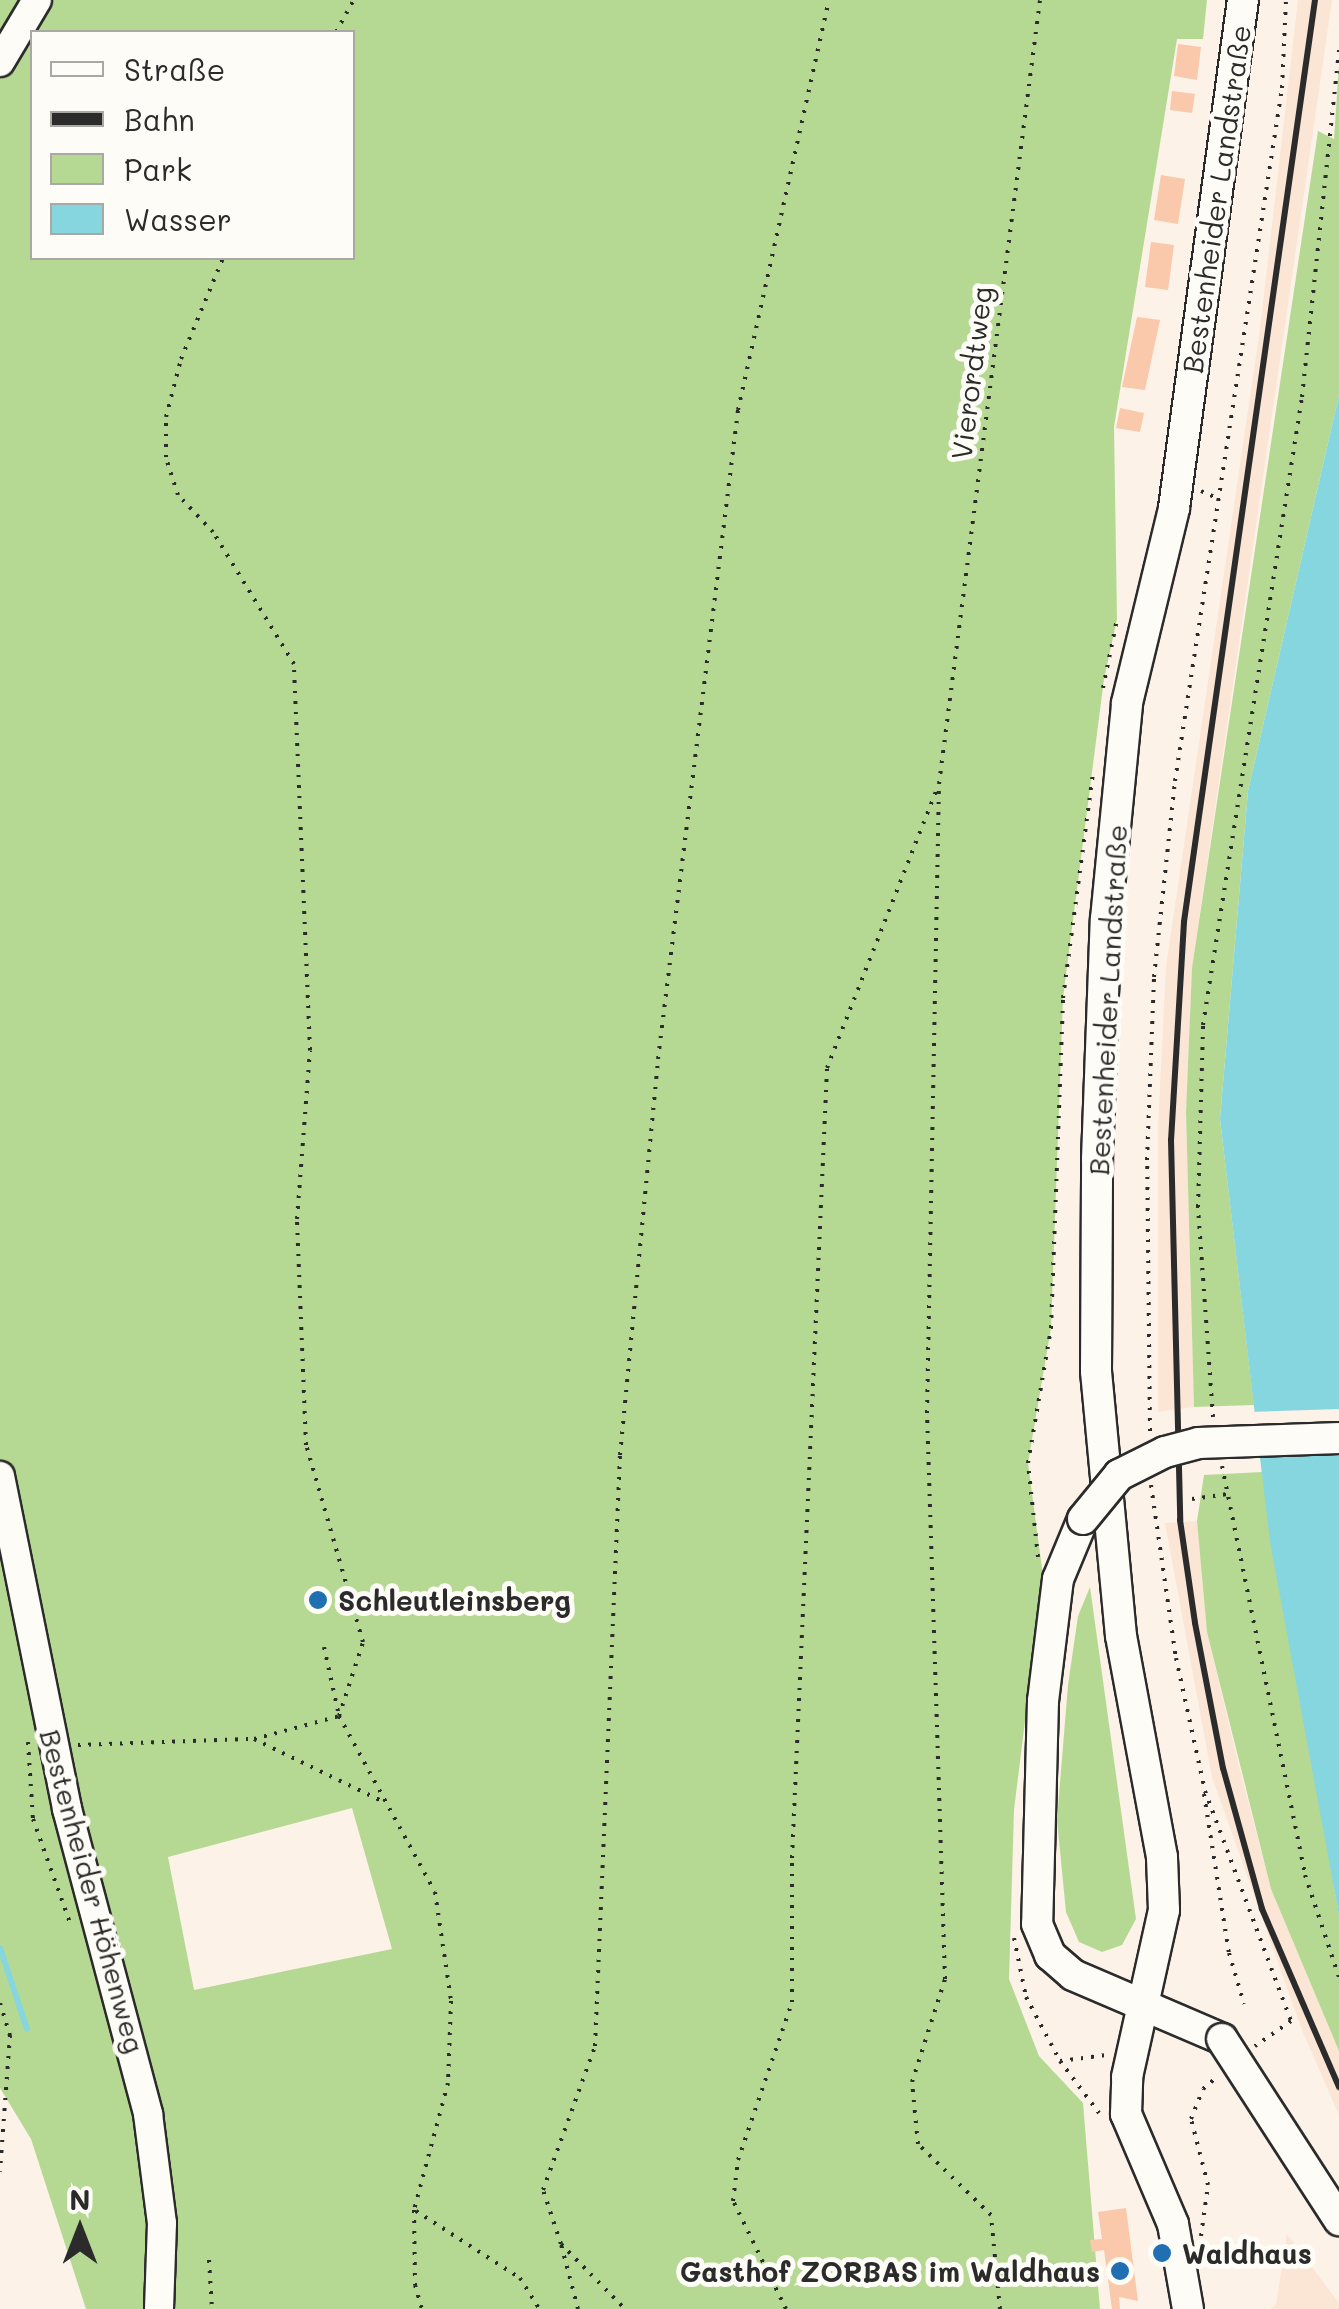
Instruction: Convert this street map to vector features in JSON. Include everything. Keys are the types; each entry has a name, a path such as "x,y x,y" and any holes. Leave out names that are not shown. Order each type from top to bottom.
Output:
{"main road":[{"name":"Bestenheider Landstraße","path":"1188,2309 1178,2254 1157,2184 1138,2152 1125,2088 1164,1910 1162,1857 1121,1636 1096,1371 1106,919 1127,703 1174,508 1242,0"},
{"path":"1339,1438 1199,1443 1164,1452 1119,1475 1083,1519 1058,1580 1038,1775 1037,1924 1050,1954 1074,1975 1146,2004 1231,2054 1339,2220"}],"street":[{"path":"0,62 38,0"},
{"name":"Bestenheider Höhenweg","path":"0,1476 53,1746 148,2114 162,2223 159,2309"}],"path":[{"path":"337,30 354,0"},
{"path":"578,2309 543,2190 595,2046 620,1455 658,1058 738,410 830,0"},
{"name":"Vierordtweg","path":"938,784 1040,0"},
{"path":"1150,1437 1146,1160 1154,977 1175,781 1282,88 1286,0"},
{"path":"1214,1425 1198,1207 1202,1026 1302,397 1339,48"},
{"path":"222,260 181,360 166,417 166,457 178,495 214,532 294,664 310,1050 297,1219 306,1446 363,1642 338,1716"},
{"path":"1102,698 1117,619"},
{"path":"1058,1580 1043,1576 1028,1463 1051,1328 1063,998 1095,756"},
{"path":"786,2309 732,2200 738,2160 792,2002 792,1858 827,1068 938,784"},
{"path":"938,784 927,1413 944,1980 912,2082 918,2144 991,2216 1000,2309"},
{"path":"1221,1459 1305,1875 1339,1977"},
{"path":"1150,1471 1151,1506 1205,1791 1291,2021 1231,2054 1203,2089 1191,2120 1208,2207 1199,2241 1178,2254"},
{"path":"1192,1499 1228,1494"},
{"path":"1151,1506 1162,1504"},
{"path":"324,1647 338,1716 435,1892 451,2001 448,2083 414,2210 414,2285 422,2309"},
{"path":"53,1746 254,1740 338,1716"},
{"path":"254,1740 384,1802"},
{"path":"1205,1791 1202,1803 1222,1915 1244,2004"},
{"path":"0,2003 10,2035 0,2172"},
{"path":"1060,2061 1138,2152"},
{"path":"414,2210 520,2278 539,2309"},
{"path":"561,2244 625,2309"},
{"path":"209,2260 212,2309"}],"shaded area":[{"path":"1298,0 1332,0 1192,968 1186,1112 1194,1407 1158,1412 1158,1128 1166,967 1260,329"},
{"path":"1197,1521 1207,1632 1238,1763 1271,1889 1339,2051 1339,2115 1302,2030 1212,1777 1165,1523"},
{"path":"1287,2234 1339,2303 1339,2309 1270,2309 1276,2305"}],"green space":[{"path":"0,0 1207,0 1203,39 1177,39 1114,427 1117,619 1104,679 1063,998 1051,1328 1028,1463 1043,1576 1014,1810 1009,1979 1039,2056 1083,2103 1100,2309 86,2309 31,2139 0,2088","holes":["352,1808 392,1949 194,1990 168,1857"]},
{"path":"1339,65 1339,395 1248,791 1220,1119 1254,1405 1194,1407 1186,1112 1192,968 1318,131 1334,139"},
{"path":"1262,1472 1339,1915 1339,2051 1271,1889 1207,1632 1197,1521 1204,1475"},
{"path":"1090,1587 1136,1919 1122,1945 1102,1952 1079,1942 1066,1912 1057,1820 1068,1685 1078,1616"}],"water":[{"path":"1339,395 1339,1915 1270,1542 1220,1119 1248,791"}],"pier":[{"path":"1339,1409 1339,1454 1255,1457 1250,1412"}],"building":[{"path":"1178,44 1201,47 1197,80 1174,76"},
{"path":"1172,91 1195,94 1192,113 1170,110"},
{"path":"1161,175 1185,179 1178,224 1154,220"},
{"path":"1151,242 1174,245 1168,290 1145,287"},
{"path":"1137,317 1160,320 1145,390 1122,387"},
{"path":"1120,408 1144,413 1140,432 1116,428"},
{"path":"1126,2208 1138,2301 1119,2297 1120,2309 1112,2309 1104,2250 1092,2252 1090,2240 1102,2239 1098,2212"}],"waterway":[{"path":"0,1948 27,2029"}],"railway":[{"path":"1315,0 1184,922 1171,1140 1180,1520 1195,1623 1223,1768 1262,1909 1339,2087"}],"place":[{"name":"Schleutleinsberg","path":"318,1600"},
{"name":"Waldhaus","path":"1162,2253"},
{"name":"Gasthof ZORBAS im Waldhaus","path":"1120,2271"}]}
